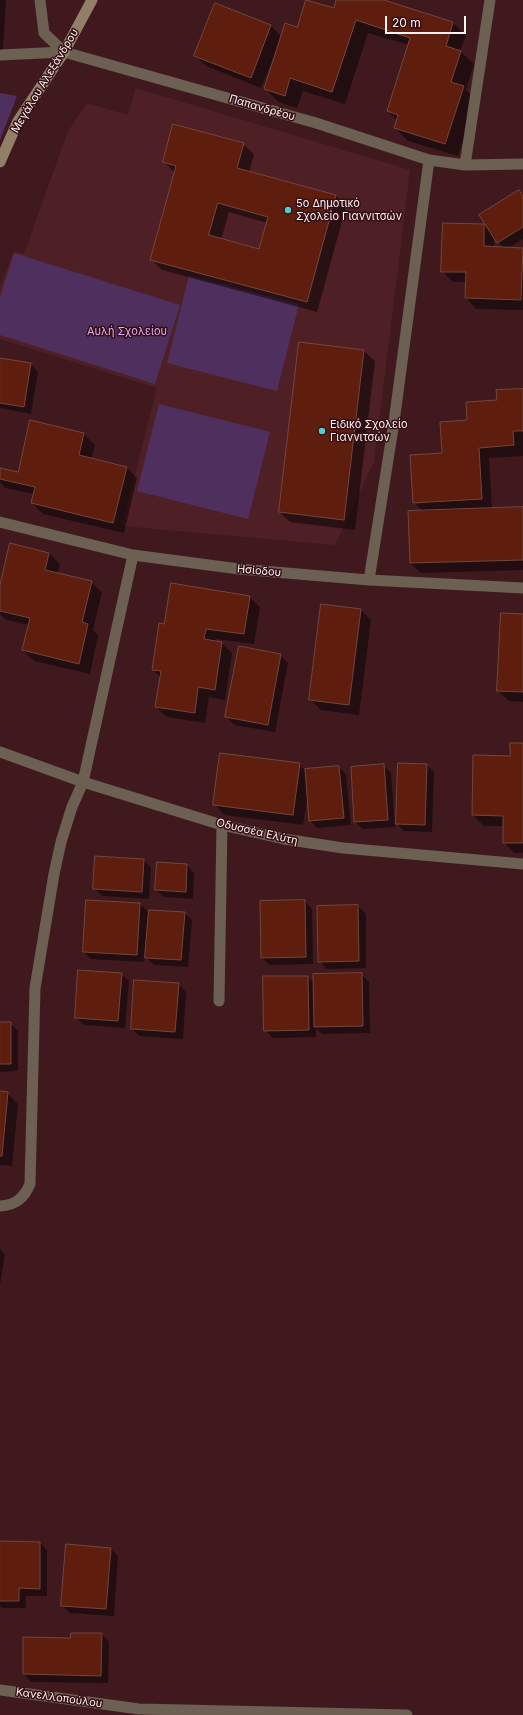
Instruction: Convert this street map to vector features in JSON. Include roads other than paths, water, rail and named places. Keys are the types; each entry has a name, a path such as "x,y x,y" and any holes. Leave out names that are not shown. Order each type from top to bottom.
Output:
{"main road":[{"name":"Μεγάλου Αλεξάνδρου","path":"0,162 18,121 64,52 92,0"}],"street":[{"path":"40,0 44,33 64,52"},
{"path":"465,165 490,0"},
{"name":"Παπανδρέου","path":"0,55 64,52 316,123 429,160 465,165 523,164"},
{"path":"369,580 394,422 429,160"},
{"name":"Ησίοδου","path":"0,522 133,555 239,569 369,580 523,588"},
{"path":"0,1206 17,1202 26,1193 30,1184 35,988 54,874 61,842 72,807 83,782 133,555"},
{"name":"Οδυσσέα Ελύτη","path":"0,752 83,782 222,825 284,839 343,848 523,864"},
{"path":"218,1001 222,825"},
{"name":"Κανελλοπούλου","path":"0,1690 139,1712 406,1715"}],"place":[{"name":"5ο Δημοτικό Σχολείο Γιαννιτσών","path":"288,210"},
{"name":"Ειδικό Σχολείο Γιαννιτσών","path":"322,431"}],"park label":[{"name":"Αυλή Σχολείου","path":"127,332"}]}
